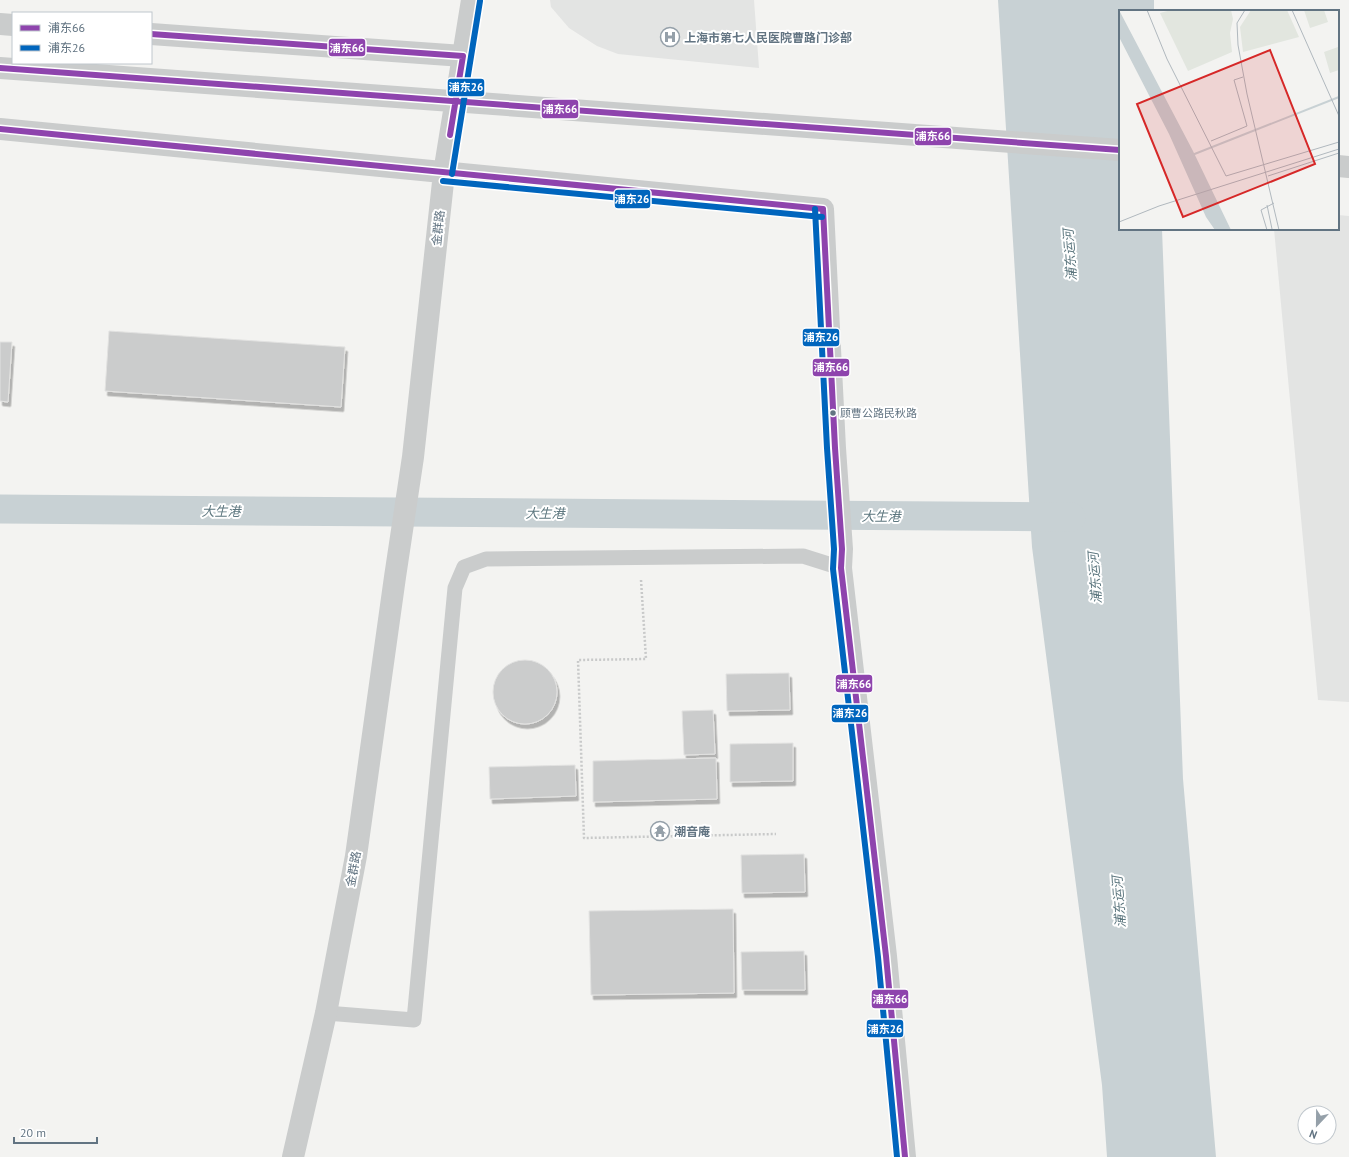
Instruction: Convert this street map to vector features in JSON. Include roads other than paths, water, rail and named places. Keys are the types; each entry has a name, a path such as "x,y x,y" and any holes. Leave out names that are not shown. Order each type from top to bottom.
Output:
{"street":[{"name":"金群路","path":"293,1157 326,1013 356,856 413,457 444,173 472,0"},
{"path":"0,24 12,25"},
{"path":"152,34 463,56"},
{"path":"0,68 1119,150"},
{"path":"0,129 823,209 842,559 886,956 905,1157"},
{"path":"1339,166 1349,167"}],"lane":[{"path":"326,1013 414,1020 455,588 464,567 486,559 803,556 842,559"}],"water":[{"name":"浦东运河","path":"998,0 1154,0 1154,10 1119,10 1119,230 1162,230 1183,779 1216,1157 1107,1157 1102,1085 1032,547"}],"waterway":[{"name":"大生港","path":"0,509 1071,517"}],"place":[{"name":"上海市第七人民医院曹路门诊部","path":"670,37"},
{"name":"顾曹公路民秋路","path":"833,413"},
{"name":"潮音庵","path":"660,831"}]}
